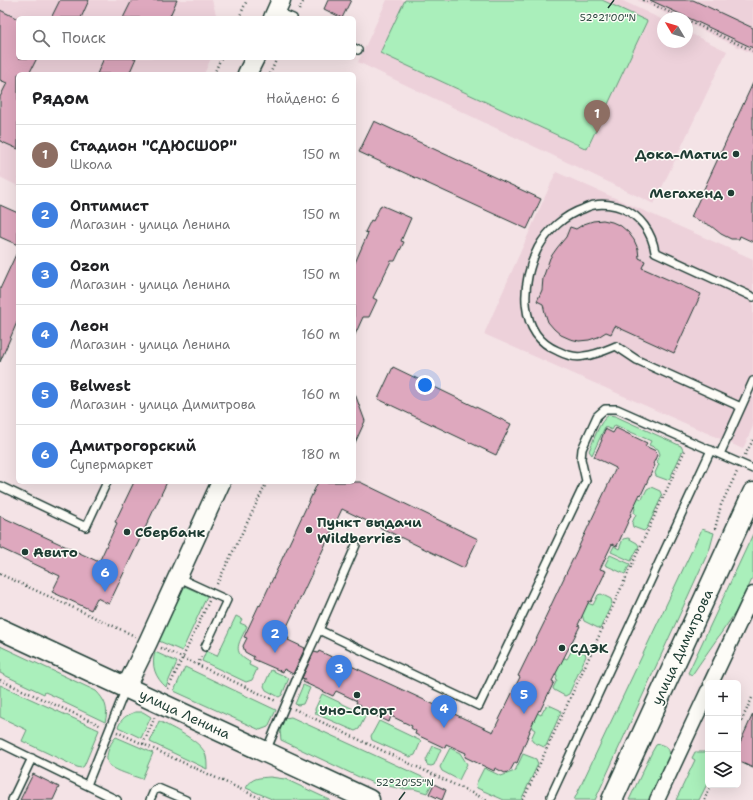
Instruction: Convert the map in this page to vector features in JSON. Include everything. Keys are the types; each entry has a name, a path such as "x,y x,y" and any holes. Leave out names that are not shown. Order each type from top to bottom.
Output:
{"main road":[{"name":"улица Димитрова","path":"612,800 753,493"},
{"name":"улица Ленина","path":"0,629 369,800"}],"street":[{"path":"248,72 254,60"},
{"path":"126,687 220,484"},
{"path":"713,680 753,594"},
{"path":"657,800 705,696"}],"lane":[{"path":"741,407 637,360 616,346 597,354 583,357 567,355 553,349 542,342 533,328 527,315 525,299 531,263 539,247 549,233 561,221 577,211 595,204 620,207 632,213 642,222 649,233 654,244 655,252 753,297"},
{"path":"720,454 753,381"},
{"path":"319,630 479,706 586,481 581,459 582,449 597,416 605,409 617,409 753,469"},
{"path":"551,796 711,450"},
{"path":"0,486 86,527 106,484"},
{"path":"266,752 285,705 356,544"},
{"path":"177,577 227,600 205,647"},
{"path":"87,785 126,687"},
{"path":"0,743 117,800"},
{"path":"12,800 32,758"},
{"path":"150,800 154,791 158,788 186,800"}],"path":[{"path":"240,16 248,0"},
{"path":"643,0 669,12"},
{"path":"693,23 753,50"},
{"path":"215,72 220,60"},
{"path":"271,72 276,60"},
{"path":"715,529 721,505 753,440"},
{"path":"523,800 690,441"},
{"path":"143,744 182,658 266,484"},
{"path":"0,574 487,800"},
{"path":"0,680 264,800"},
{"path":"741,722 753,696"},
{"path":"704,800 710,788"}],"shaded area":[{"path":"0,0 212,0 216,16 16,16 16,60 210,60 205,72 16,72 16,185 0,177"},
{"path":"387,0 621,0 657,17 657,48 693,48 693,35 727,51 654,204 358,62"},
{"path":"637,0 753,0 753,54 693,26 693,12 663,12"},
{"path":"556,172 753,259 753,426 743,449 484,334"}],"green space":[{"path":"405,0 602,0 647,21 587,149 380,53"},
{"path":"609,415 615,416 681,446 683,450 670,478 667,480 656,476 655,473 659,464 657,462 660,454 658,449 649,445 651,441 615,425 612,430 605,427 592,455 589,451 595,436 602,422"},
{"path":"651,487 660,491 662,496 647,528 644,531 633,527 632,523 636,514 634,513 635,508 633,506 637,497 642,499 647,489"},
{"path":"702,529 714,533 710,548 595,800 574,800"},
{"path":"753,534 753,577 740,606 692,675 688,673"},
{"path":"628,538 637,543 639,546 631,561 611,552 614,546 619,549 623,539"},
{"path":"610,555 630,564 625,574 605,565"},
{"path":"184,586 207,596 182,651 159,641"},
{"path":"601,594 611,599 612,603 600,629 584,621 582,614 587,603 593,605 598,595"},
{"path":"236,616 242,619 240,623 247,626 238,646 238,650 244,658 250,662 249,665 257,669 252,680 246,682 202,661 206,651 217,656"},
{"path":"0,646 96,691 102,698 105,705 107,713 105,722 63,702 63,700 45,692 44,694 0,673"},
{"path":"575,649 585,653 586,656 569,694 565,696 553,688 557,680 555,672 562,657 567,659 572,650"},
{"path":"155,652 177,662 166,687 159,679 155,671 153,662"},
{"path":"185,667 276,710 268,727 260,730 174,691"},
{"path":"271,670 289,678 282,695 279,697 266,690 264,686"},
{"path":"0,685 99,730 84,766 81,768 77,767 22,741 27,730 0,717"},
{"path":"303,685 310,688 303,704 295,704"},
{"path":"322,694 366,715 359,729 355,731 316,714 315,709"},
{"path":"549,705 560,710 561,712 546,746 544,747 533,742 531,739 535,730 532,728 532,724 537,713 541,715 546,706"},
{"path":"135,712 143,712 151,717 141,738 118,727 124,718"},
{"path":"291,717 433,782 427,793 414,789 403,789 373,783 359,777 281,740 280,730 285,718"},
{"path":"159,721 185,735 202,748 206,757 207,769 150,742"},
{"path":"379,721 421,741 415,755 410,757 372,740 371,736"},
{"path":"116,737 153,753 142,779 113,768 108,763 108,751 111,743"},
{"path":"659,744 667,748 670,755 649,800 629,800 652,752 656,745"},
{"path":"433,746 441,749 434,765 431,766 427,765 426,760"},
{"path":"450,748 460,753 467,764 459,780 442,771 440,767"},
{"path":"695,752 705,752 705,788 699,800 676,800 695,760 692,758"},
{"path":"523,754 536,759 538,764 521,800 504,800 477,788 476,784 484,768 501,776 515,771"},
{"path":"270,777 285,779 330,800 274,800 246,788 253,780"}],"building":[{"path":"60,0 89,0 82,16 52,16"},
{"path":"132,0 177,0 170,16 124,16"},
{"path":"328,0 351,0 343,16 338,16 324,9"},
{"path":"650,0 693,0 753,28 753,48 693,20 693,12 676,12"},
{"path":"0,10 16,18 16,60 36,60 30,72 16,72 16,148 0,141 0,97 7,83 0,80"},
{"path":"103,60 135,60 130,72 98,72"},
{"name":"Дока-Матис","path":"753,83 753,242 740,236 739,239 731,239 721,234 711,226 691,217"},
{"path":"374,121 541,199 527,229 359,152"},
{"path":"0,205 16,212 16,244 0,237"},
{"path":"381,205 411,218 401,241 404,242 395,261 391,261 373,298 377,300 369,317 363,317 356,333 356,260 368,233 365,232 371,220 373,221"},
{"path":"603,220 621,226 628,232 638,249 639,258 645,261 642,268 701,294 674,353 615,326 611,334 606,332 589,340 579,341 561,335 548,322 543,304 537,301 542,290 543,278 550,258 566,237 570,227 576,229 593,221"},
{"path":"16,254 16,325 0,362 0,289"},
{"path":"393,367 511,424 496,455 378,399"},
{"path":"356,397 365,421 356,441"},
{"path":"616,428 647,443 645,446 656,451 657,455 653,464 655,465 630,515 617,546 612,544 600,569 606,571 591,602 589,601 578,625 580,626 529,731 517,763 515,762 510,771 505,773 495,768 494,771 465,757 466,753 446,744 445,748 415,734 416,731 411,728 412,726 391,716 389,722 360,708 361,705 356,703 357,701 336,691 333,696 303,682 305,679 302,678 314,652 318,653 319,651 493,732 520,677 518,676 616,468 594,457 602,440 605,429 613,433"},
{"path":"356,482 360,482 478,539 464,568 342,509 283,635 289,638 288,640 305,648 293,674 284,669 283,672 253,659 254,657 245,652 243,646 247,638 244,637 259,605 260,606 317,484 356,484"},
{"path":"133,484 166,484 109,604 97,598 91,610 52,592 60,576 0,548 0,516 99,562 117,523 115,522"},
{"path":"753,714 753,768 741,762 741,740"},
{"path":"33,774 59,787 53,800 20,800"},
{"path":"434,784 446,790 442,800 429,794"}],"place":[{"name":"Стадион \"СДЮСШОР\"","path":"597,133"},
{"name":"Дока-Матис","path":"736,154"},
{"name":"Мегахенд","path":"731,193"},
{"name":"Пункт выдачи Wildberries","path":"309,530"},
{"name":"Сбербанк","path":"127,532"},
{"name":"Авито","path":"25,552"},
{"name":"Дмитрогорский","path":"105,592"},
{"name":"СДЭК","path":"562,648"},
{"name":"Оптимист","path":"275,653"},
{"name":"Ozon","path":"339,688"},
{"name":"Уно-Спорт","path":"357,695"},
{"name":"Belwest","path":"524,714"},
{"name":"Леон","path":"444,728"}]}
